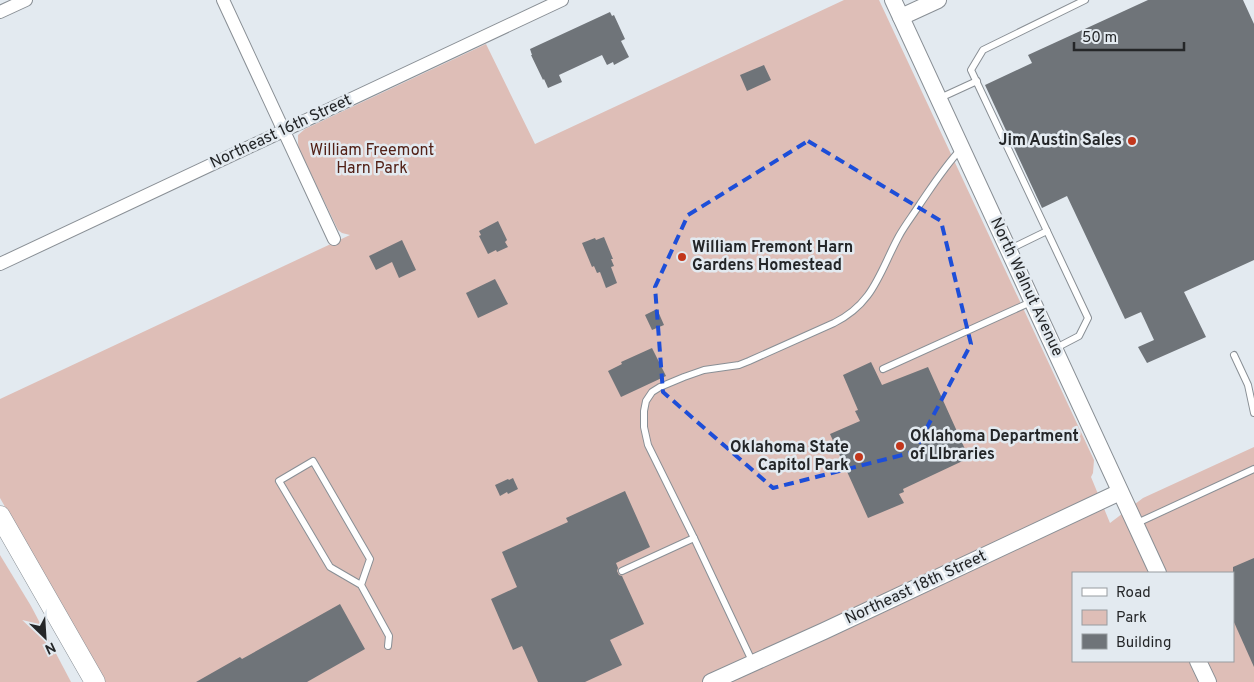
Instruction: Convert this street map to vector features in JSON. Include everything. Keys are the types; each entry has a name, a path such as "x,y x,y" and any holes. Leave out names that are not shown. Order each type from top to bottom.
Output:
{"main road":[{"path":"0,517 95,682"}],"street":[{"path":"0,12 26,0"},
{"path":"223,0 334,239"},
{"name":"Northeast 16th Street","path":"0,264 562,0"},
{"name":"North Walnut Avenue","path":"894,0 1158,572"},
{"path":"901,17 938,0"},
{"name":"Northeast 18th Street","path":"711,682 1120,492"},
{"path":"1198,662 1208,682"}],"lane":[{"path":"1054,348 1079,336 1088,318 971,70 983,50 1085,0"},
{"path":"939,98 977,81"},
{"path":"753,663 648,445 644,427 646,401 652,392 669,382 704,370 739,364 763,356 845,318 855,310 871,292 900,235 947,163 962,148"},
{"path":"1008,249 1047,231"},
{"path":"883,369 1032,301"},
{"path":"1234,355 1248,385 1254,413"},
{"path":"361,585 370,559 313,460 279,481 330,567 361,585 389,636 388,646"},
{"path":"1135,524 1254,469"},
{"path":"622,571 694,538"}],"highlighted area":[{"path":"808,141 941,221 971,344 914,452 773,488 663,392 655,287 688,215"}],"green space":[{"name":"Oklahoma State Capitol Park","path":"844,0 879,0 1094,460 1091,477 1110,523 1143,498 1254,447 1254,682 105,682 0,498 0,399 350,235 338,230 299,149 298,135 305,129 486,44 535,144"},
{"path":"0,555 31,606 71,682 0,682"}],"building":[{"name":"Jim Austin Sales","path":"1148,0 1243,0 1254,24 1254,260 1184,292 1206,337 1147,363 1138,347 1154,340 1141,312 1125,319 1067,196 1042,208 985,85 1032,63 1028,55"},
{"path":"610,12 612,16 614,15 625,39 621,41 629,57 614,65 613,62 607,65 602,55 559,75 562,82 548,88 531,55 530,49"},
{"path":"764,65 771,80 747,91 740,75"},
{"path":"498,221 507,240 505,242 508,247 488,254 479,236 481,235 479,231"},
{"path":"604,237 613,259 611,259 614,266 611,267 617,283 606,288 600,272 597,273 594,266 592,267 582,243"},
{"path":"402,240 416,270 399,278 392,262 376,270 369,256"},
{"path":"495,279 508,304 478,318 466,293"},
{"path":"657,309 664,325 652,330 645,315"},
{"path":"652,348 666,376 621,397 608,371 622,364 621,362"},
{"name":"Oklahoma Department of LIbraries","path":"871,362 882,385 928,367 969,458 903,489 904,492 899,494 904,503 868,518 830,434 860,421 855,411 858,410 843,375"},
{"path":"513,478 518,489 500,496 495,485"},
{"path":"625,491 650,547 616,563 617,571 622,576 644,624 610,640 622,665 585,682 538,682 522,646 513,650 491,599 517,587 502,552 568,522 566,518"},
{"path":"1254,558 1254,667 1234,622 1233,567"},
{"path":"340,604 365,649 307,682 196,682 240,657 242,659"}],"place":[{"name":"Jim Austin Sales","path":"1132,141"},
{"name":"William Fremont Harn Gardens Homestead","path":"682,257"},
{"name":"Oklahoma Department of LIbraries","path":"900,446"},
{"name":"Oklahoma State Capitol Park","path":"859,457"}],"park label":[{"name":"William Freemont Harn Park","path":"372,160"}]}
